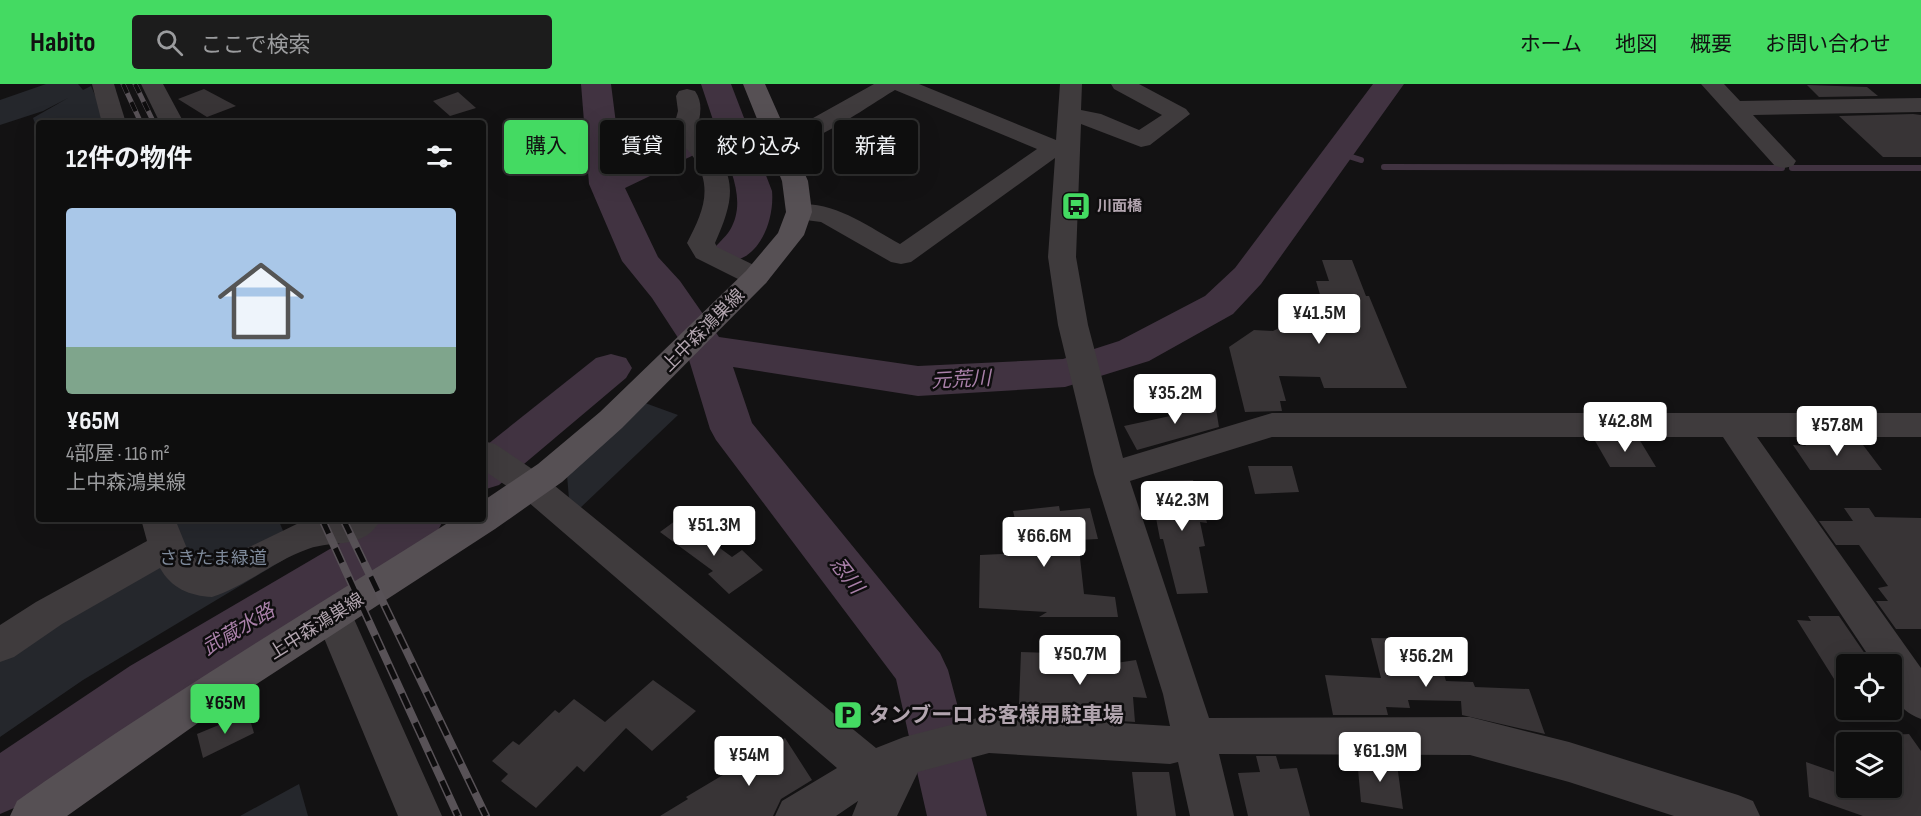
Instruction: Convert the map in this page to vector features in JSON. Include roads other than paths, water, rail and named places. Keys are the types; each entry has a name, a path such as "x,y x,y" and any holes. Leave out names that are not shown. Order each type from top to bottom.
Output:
{"main road":[{"path":"754,84 770,120"},
{"path":"792,174 799,212"},
{"name":"上中森鴻巣線","path":"486,516 525,481 579,449 647,386 751,281 791,235 799,212"},
{"name":"上中森鴻巣線","path":"32,816 148,734 478,522"}],"street":[{"path":"103,84 113,120"},
{"path":"152,84 170,120"},
{"path":"822,122 890,84"},
{"path":"899,84 1061,150"},
{"path":"1071,84 1070,115 1061,150 1062,257 1073,325 1111,474 1195,739 1212,816"},
{"path":"1070,115 1093,119 1141,140 1178,114 1122,84"},
{"path":"1712,84 1784,161"},
{"path":"687,96 690,111 684,133 705,152 718,185 717,210 701,243 706,252 751,281"},
{"path":"1734,108 1921,105"},
{"path":"799,212 827,215 901,256 1061,150"},
{"path":"1111,474 1272,425 1921,425"},
{"path":"1732,425 1921,701"},
{"path":"486,454 525,481 888,763"},
{"path":"0,645 162,533 189,578 204,583 212,582 300,527 344,531 359,522"},
{"path":"331,617 340,630 420,816"},
{"path":"797,816 888,763 989,734 1170,745 1219,735 1470,736 1569,762 1738,816"},
{"path":"874,816 888,763"}],"waterway":[{"name":"元荒川","path":"596,84 606,184"},
{"name":"武蔵水路","path":"716,84 755,191 756,200 747,232 730,252"},
{"name":"元荒川","path":"706,349 918,381 1065,373 1134,351 1219,305 1248,276 1389,84"},
{"path":"606,184 696,142"},
{"path":"1339,153 1361,160"},
{"path":"1384,167 1782,168"},
{"path":"1792,168 1921,168"},
{"name":"元荒川","path":"606,184 641,261 666,290 706,349"},
{"name":"忍川","path":"706,349 732,429 921,670 957,816"},
{"name":"武蔵水路","path":"486,471 611,368"},
{"name":"武蔵水路","path":"0,786 149,683 415,522"}],"railway":[{"path":"123,84 140,120"},
{"path":"135,84 153,120"},
{"path":"323,522 458,816"},
{"path":"344,522 486,816"}],"place":[{"name":"川面橋","path":"1076,206"},
{"name":"タンブーロ お客様用駐車場","path":"848,715"}],"park label":[{"name":"さきたま緑道","path":"213,558"}]}
